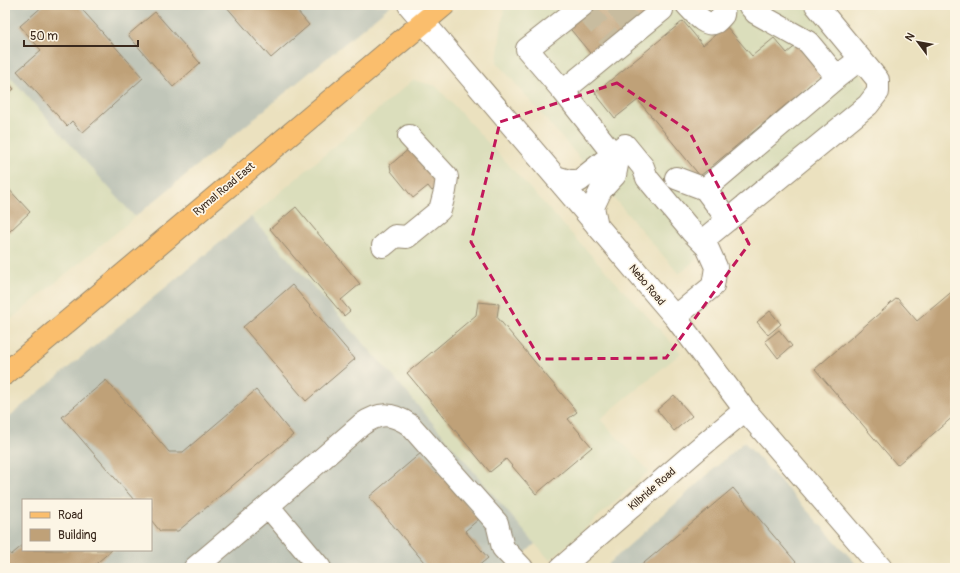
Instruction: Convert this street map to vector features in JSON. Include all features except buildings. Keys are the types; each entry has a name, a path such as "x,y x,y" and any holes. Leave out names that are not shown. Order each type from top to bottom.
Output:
{"main road":[{"name":"Rymal Road East","path":"5,374 444,5"}],"street":[{"name":"Nebo Road","path":"409,5 675,317 745,410 881,568"},
{"path":"688,5 701,19 708,23 716,22 723,15 724,5"},
{"path":"749,5 756,13 808,42 837,77"},
{"path":"772,5 786,29"},
{"path":"702,241 868,105 878,92 878,80 816,5"},
{"path":"584,7 527,49 563,91 613,154 617,165 615,175 601,190 593,206 597,226"},
{"path":"563,91 635,28 663,7"},
{"path":"705,189 860,59"},
{"path":"389,241 407,237 440,210 445,191 447,177 409,136"},
{"path":"556,177 569,181 579,181 625,145 643,167 647,178 692,232 707,247 716,267 713,286 675,317"},
{"path":"676,178 705,189 728,220"},
{"name":"Kilbride Road","path":"561,568 745,410"},
{"path":"195,568 361,426 370,419 380,416 390,416 401,419 410,425 497,523 503,548 522,568"},
{"path":"262,511 302,568"},
{"path":"262,511 320,568"}],"highlighted area":[{"path":"617,83 689,131 749,244 666,358 540,359 471,242 500,122"}],"shaded area":[{"path":"5,5 391,5 135,217 5,71"},
{"path":"507,5 821,5 878,103 679,274 497,62 504,8"},
{"path":"5,71 135,217 5,324"},
{"path":"413,80 436,86 681,353 600,419 649,471 550,560 392,375 251,217"},
{"path":"251,217 392,375 535,544 508,568 5,568 5,420"},
{"path":"744,442 860,568 604,568"}],"tunnel":[{"path":"616,5 633,26"},
{"path":"585,10 613,42"}]}
